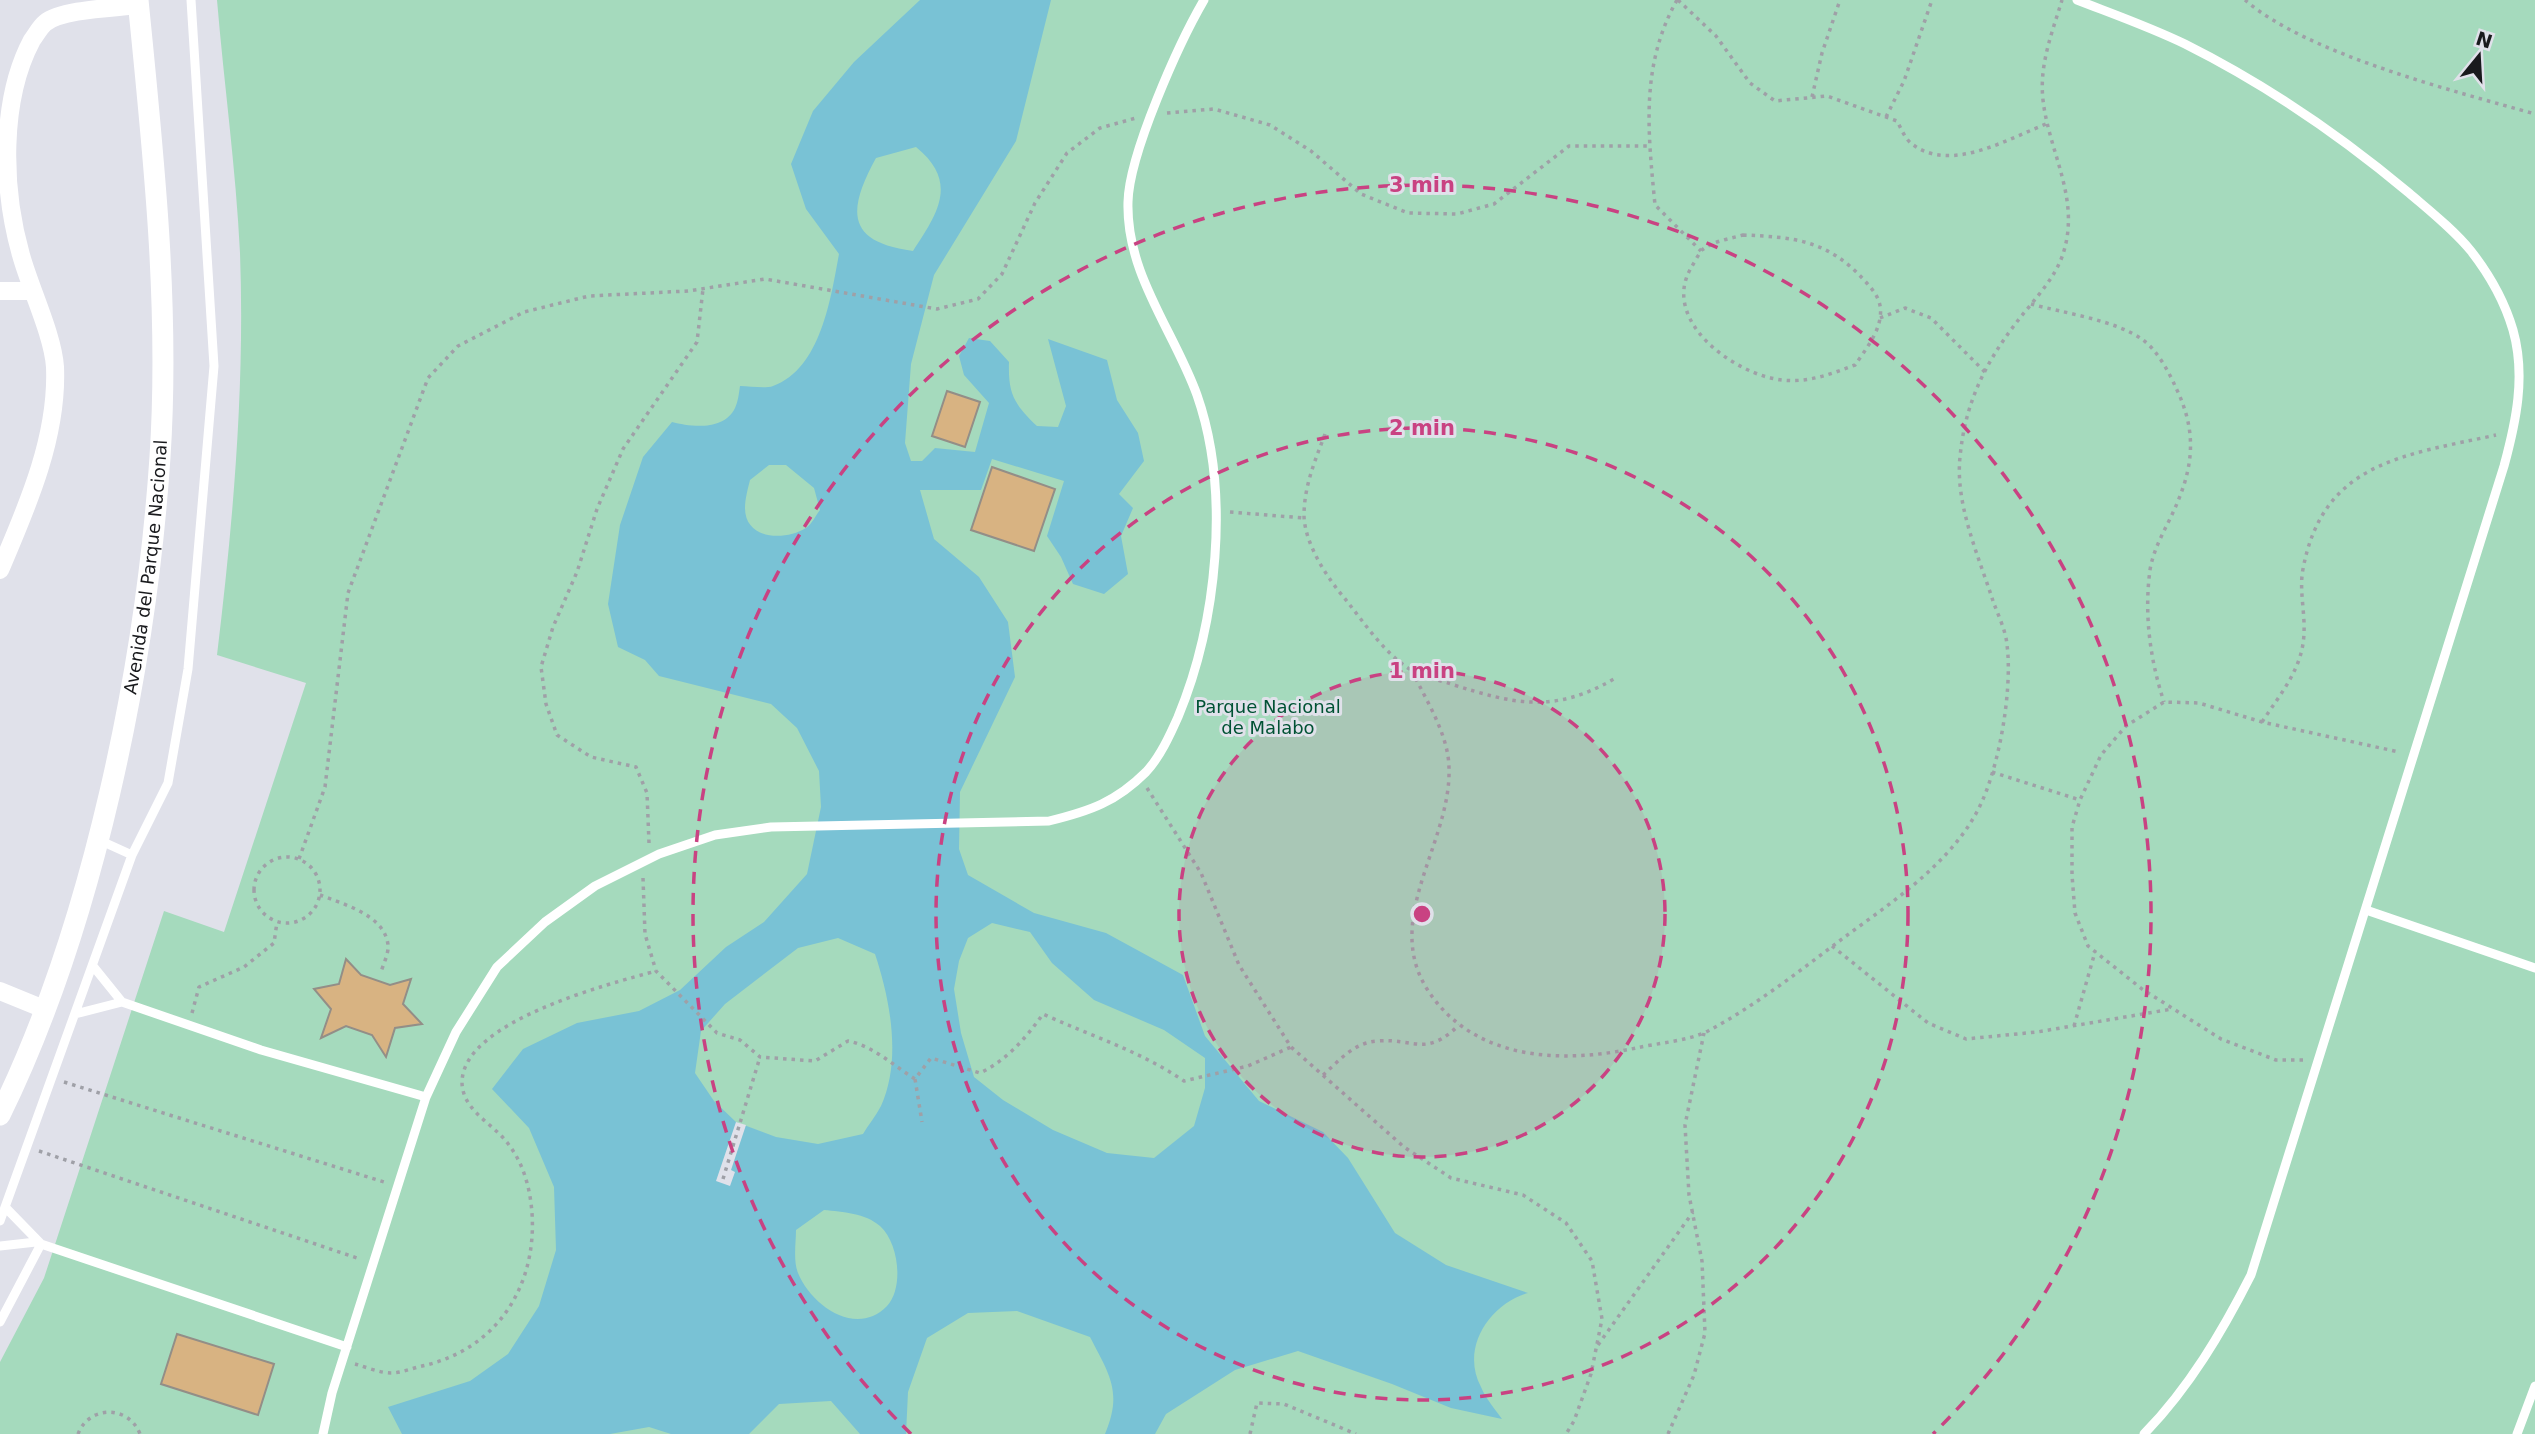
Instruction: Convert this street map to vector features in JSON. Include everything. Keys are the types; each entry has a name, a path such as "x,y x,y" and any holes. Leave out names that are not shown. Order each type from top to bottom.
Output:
{"street":[{"path":"0,570 24,513 54,411 55,364 6,194 4,124 10,87 23,53 46,22 68,14 138,2"},
{"name":"Avenida del Parque Nacional","path":"0,1115 44,1009 74,926 97,839 138,641 160,457 161,288 138,2"},
{"path":"0,291 32,291"},
{"path":"0,991 44,1009"}],"lane":[{"path":"0,1221 132,855 167,783 188,669 214,366 191,0"},
{"path":"323,1434 347,1347 426,1097 456,1032 497,967 545,922 595,886 642,863 715,835 771,827 1049,821 1091,811 1120,795 1139,777 1168,739 1185,698 1205,630 1214,556 1214,474 1196,394 1141,276 1132,239 1128,202 1132,175 1153,113 1192,20 1204,0"},
{"path":"2077,0 2185,45 2296,108 2369,160 2442,222 2471,251 2497,291 2513,331 2518,371 2518,416 2251,1275 2224,1328 2201,1362 2144,1434"},
{"path":"97,839 132,855"},
{"path":"2366,910 2535,968"},
{"path":"93,965 122,1002 261,1050 426,1097"},
{"path":"75,1014 122,1002"},
{"path":"5,1208 38,1243"},
{"path":"0,1246 38,1243 347,1347"},
{"path":"0,1322 38,1243"},
{"path":"2517,1434 2535,1385"}],"path":[{"path":"1701,251 1655,205 1648,116 1652,59 1678,0 1716,36 1750,83 1775,102 1827,96 1897,121 1909,143 1938,158 1961,156 2049,123"},
{"path":"1812,97 1822,53 1840,0"},
{"path":"1886,117 1904,81 1932,0"},
{"path":"1325,434 1309,475 1304,518 1315,553 1338,590 1382,643 1412,671 1439,725 1448,756 1447,798 1413,920 1411,954 1427,988 1474,1037 1508,1050 1554,1056 1602,1055 1704,1033 1832,946 1910,888 1957,842 1977,813 1992,772 2007,695 2007,643 1966,518 1959,463 1968,405 2000,344 2031,304 2063,255 2070,205 2043,100 2043,62 2062,0"},
{"path":"2245,0 2299,33 2351,55 2535,114"},
{"path":"299,859 325,787 348,593 428,378 458,346 524,312 589,296 703,289 765,279 937,309 978,299 1002,274 1035,203 1066,153 1100,128 1153,113 1214,110 1270,125 1311,151 1361,194 1408,213 1457,214 1494,204 1569,146 1650,146"},
{"path":"1743,235 1787,236 1827,248 1853,267 1878,295 1880,318 1855,365 1819,378 1781,380 1744,369 1709,346 1687,313 1684,280 1701,251 1717,242 1743,235"},
{"path":"703,289 697,342 623,449 597,509 577,572 553,627 541,667 546,704 557,735 590,757 636,767 647,793 651,838 642,863 645,934 656,971 669,987 717,1033 740,1040 761,1056 815,1061 848,1041 867,1045 881,1058 915,1079"},
{"path":"2031,304 2114,327 2143,340 2168,370 2186,409 2193,451 2179,500 2160,537 2150,569 2149,624 2152,659 2164,702"},
{"path":"1880,318 1905,308 1931,318 1985,372"},
{"path":"2262,722 2300,665 2304,634 2302,570 2316,526 2339,490 2380,463 2513,432"},
{"path":"1214,511 1304,518"},
{"path":"1412,671 1511,702 1557,701 1595,690 1614,679"},
{"path":"2319,1060 2276,1059 2221,1038 2141,989 2088,946 2075,913 2072,827 2080,800 2101,755 2126,726 2164,702 2199,703 2262,722 2414,755"},
{"path":"1992,772 2080,800"},
{"path":"1139,777 1201,873 1239,965 1291,1046 1404,1147 1451,1178 1523,1195 1566,1223 1592,1261 1602,1318 1591,1374 1574,1421 1566,1434"},
{"path":"281,858 299,859 315,873 320,895 309,915 289,923 278,921 268,917 256,901 256,881 259,873 272,861 281,858"},
{"path":"320,895 355,908 380,926 388,946 382,972"},
{"path":"188,1025 199,987 244,967 274,943 278,921"},
{"path":"1832,946 1928,1023 1966,1039 2074,1026 2173,1009"},
{"path":"2074,1026 2095,952"},
{"path":"343,1361 391,1373 440,1362 486,1336 509,1312 528,1267 531,1203 528,1178 506,1141 470,1106 462,1082 475,1051 508,1024 521,1018 582,992 656,971"},
{"path":"922,1122 915,1079 931,1058 980,1073 996,1065 1028,1035 1043,1014 1086,1034 1127,1047 1184,1081 1248,1066 1291,1046"},
{"path":"1323,1075 1353,1048 1377,1041 1417,1046 1444,1040 1460,1025"},
{"path":"1668,1434 1695,1375 1705,1333 1702,1261 1693,1212 1685,1125 1704,1033"},
{"path":"723,1179 761,1056"},
{"path":"52,1078 398,1186"},
{"path":"27,1147 373,1263"},
{"path":"1596,1346 1693,1212"},
{"path":"1250,1434 1257,1403 1284,1404 1356,1434"},
{"path":"78,1434 84,1422 92,1416 112,1411 131,1419 140,1434"}],"green space":[{"name":"Parque Nacional de Malabo","path":"217,0 2535,0 2535,1434 0,1434 0,1362 44,1278 164,911 224,932 306,683 217,655 236,455 241,303 236,190"}],"water":[{"path":"920,0 1051,0 1016,141 934,275 911,364 905,443 911,461 922,461 935,448 975,452 989,403 964,375 959,356 969,338 990,341 1009,362 1014,398 1037,426 1058,427 1066,406 1048,339 1107,360 1117,400 1138,433 1144,461 1119,494 1133,508 1121,536 1128,574 1104,594 1073,584 1061,557 1047,536 1064,481 992,459 981,490 920,490 934,539 979,577 1008,622 1015,677 960,792 959,849 968,875 1034,913 1106,933 1183,975 1205,1036 1259,1101 1323,1132 1348,1158 1395,1233 1446,1265 1528,1293 1514,1299 1491,1317 1482,1330 1474,1357 1475,1372 1485,1396 1502,1419 1451,1408 1298,1351 1235,1370 1166,1414 1155,1434 1105,1434 1113,1406 1113,1395 1108,1373 1090,1337 1017,1311 968,1313 927,1338 908,1392 906,1434 860,1434 831,1401 779,1404 749,1434 671,1434 649,1427 610,1434 402,1434 388,1407 470,1381 508,1354 539,1306 556,1250 554,1187 529,1128 492,1089 523,1049 577,1023 639,1011 680,990 726,947 764,922 807,874 821,807 819,771 797,728 771,704 659,676 645,660 618,647 608,604 620,525 643,457 672,422 706,426 723,421 735,408 740,386 773,386 789,377 813,348 827,310 839,254 806,209 791,164 813,111 854,62","holes":["916,147 937,173 941,185 940,198 930,224 913,251 891,247 875,240 864,232 858,221 860,194 876,158","769,465 786,465 814,488 820,510 808,526 797,532 777,536 759,532 747,519 745,508 750,480","992,923 1030,932 1052,963 1094,1000 1164,1030 1205,1058 1205,1088 1194,1126 1154,1158 1107,1153 1053,1130 1003,1100 974,1077 961,1033 954,989 959,961 968,938","838,938 875,954 892,1030 891,1069 881,1106 863,1134 818,1144 776,1137 736,1122 714,1101 695,1073 701,1031 725,1004 798,948","824,1210 861,1216 880,1226 891,1243 897,1266 896,1288 887,1306 875,1315 862,1319 849,1318 836,1314 813,1296 798,1273 795,1257 796,1230"]}],"pier":[{"path":"736,1122 746,1125 731,1170 735,1172 730,1186 716,1181"}],"building":[{"path":"947,391 980,402 965,447 932,436"},
{"path":"992,467 1055,489 1034,551 971,530"},
{"path":"346,959 361,975 390,985 411,979 403,1004 422,1024 395,1028 386,1057 372,1035 346,1026 321,1038 331,1009 314,989 339,984"},
{"path":"177,1334 274,1364 258,1415 161,1384"}]}
